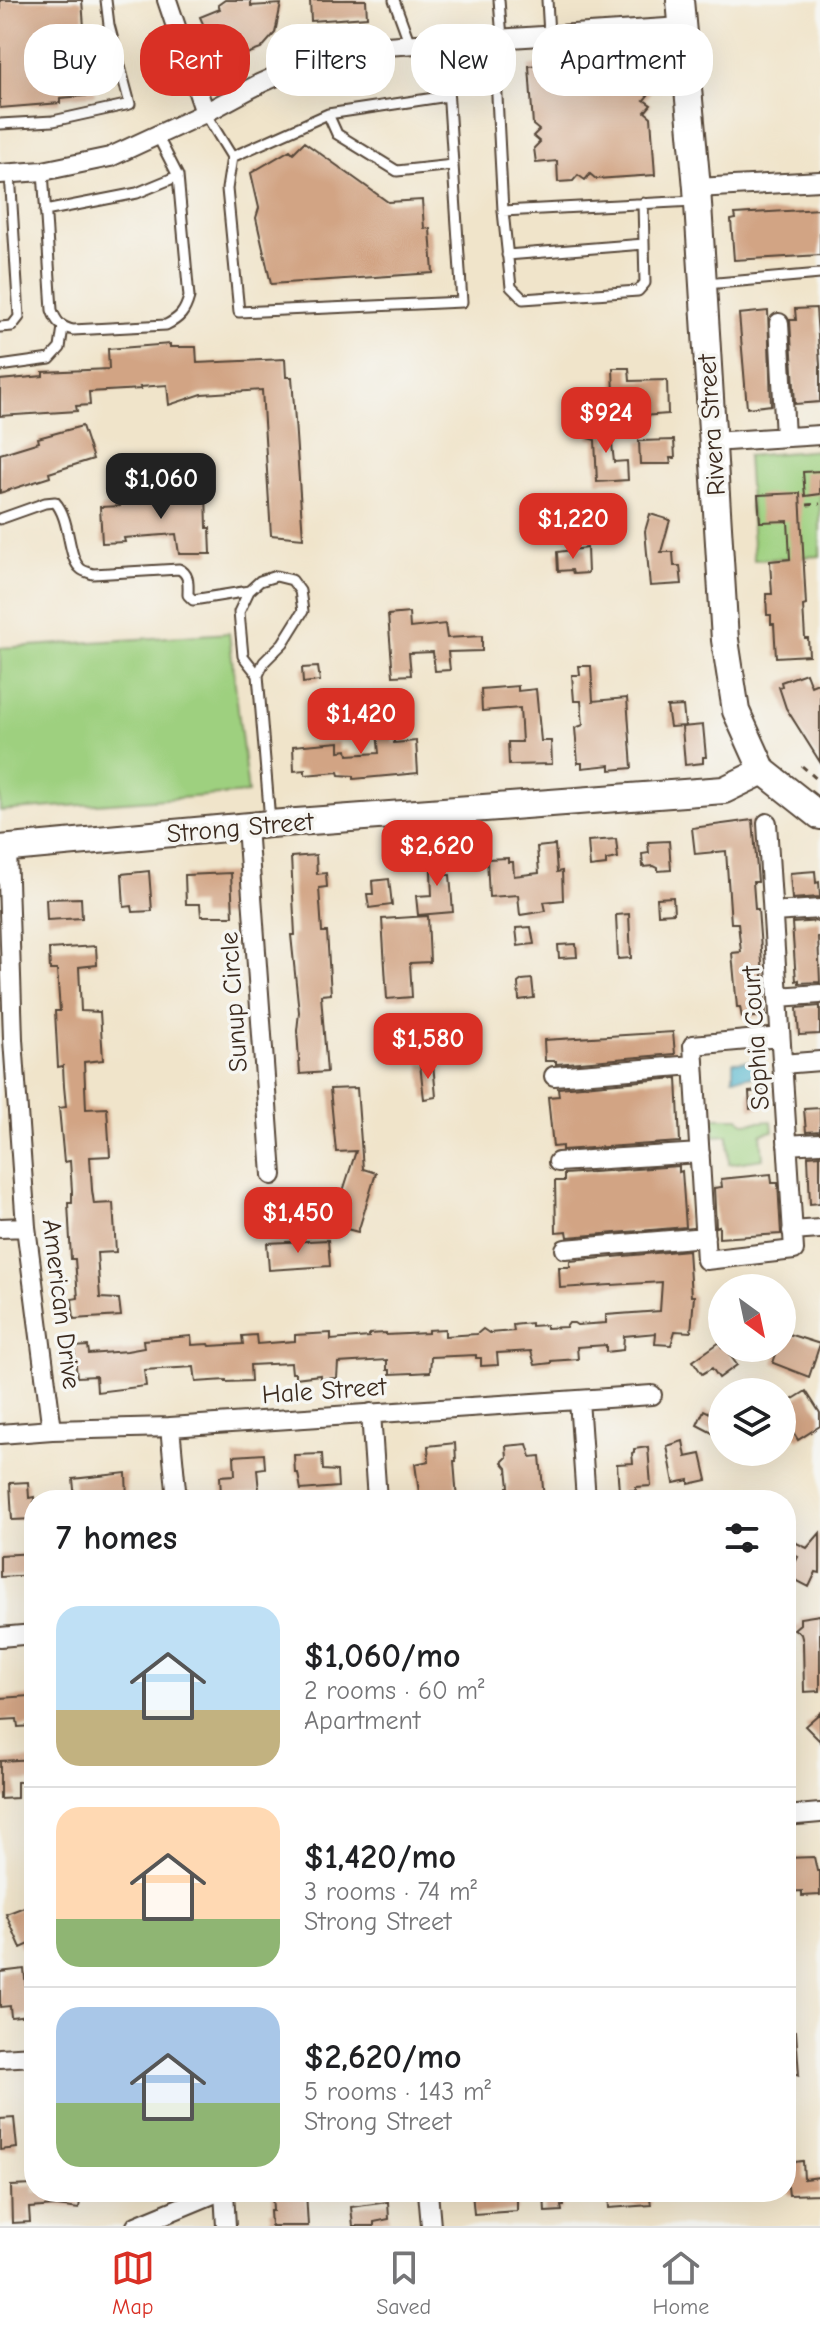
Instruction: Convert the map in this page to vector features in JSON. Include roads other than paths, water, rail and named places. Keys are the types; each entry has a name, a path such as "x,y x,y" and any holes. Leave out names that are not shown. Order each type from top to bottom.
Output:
{"street":[{"path":"167,0 205,113"},
{"name":"Rivera Street","path":"680,0 682,24"},
{"path":"5,174 43,171 110,157 338,49 410,44"},
{"name":"Rivera Street","path":"688,96 725,640 736,711 763,771 820,816"},
{"path":"697,194 820,181"},
{"path":"779,323 785,437"},
{"path":"712,442 820,435"},
{"name":"Strong Street","path":"4,849 258,825 724,790 763,771"},
{"name":"Sophia Court","path":"705,1237 706,1260 794,1250 767,823"},
{"name":"Sunup Circle","path":"258,825 272,1175"},
{"name":"American Drive","path":"4,849 6,1039 52,1430"},
{"path":"773,912 820,909"},
{"path":"778,997 820,994"},
{"path":"565,1249 705,1237 693,1045 780,1037"},
{"path":"782,1064 820,1061"},
{"path":"554,1076 694,1065"},
{"path":"787,1145 820,1143"},
{"path":"558,1162 700,1153"},
{"path":"0,1228 26,1227"},
{"path":"792,1231 820,1229"},
{"name":"Hale Street","path":"0,1434 170,1427 652,1395"},
{"path":"579,1400 585,1490"},
{"path":"371,1413 376,1490"},
{"path":"170,1427 176,1490"},
{"path":"0,1637 24,1635"},
{"path":"796,1815 820,1813"},
{"path":"0,2058 24,2057"},
{"path":"136,2226 196,2202"},
{"path":"222,2202 226,2226"},
{"path":"429,2202 431,2226"}],"lane":[{"path":"0,124 53,121 130,104 109,25 106,0"},
{"path":"394,0 410,44"},
{"path":"498,24 499,0"},
{"path":"547,0 548,24"},
{"path":"205,113 232,157 227,189 239,312 462,302 448,96 328,114 232,157"},
{"path":"500,96 507,255 511,287 523,299 638,291 645,283 643,203"},
{"path":"328,114 337,134 397,171 453,165"},
{"path":"43,171 52,310 56,320 63,327 73,330 166,325 179,318 189,297 178,176 157,135"},
{"path":"0,327 12,326 19,317 5,174"},
{"path":"45,211 137,193 178,176"},
{"path":"503,211 643,203 697,194"},
{"path":"507,255 644,244"},
{"path":"703,284 820,274"},
{"path":"0,366 50,359 60,348 63,327"},
{"path":"0,519 55,502 62,510 76,563 82,570 93,574 179,569 189,579 188,595 193,600 249,591"},
{"path":"258,675 243,656 239,612 249,591 260,581 276,576 292,580 300,591 303,611 297,624 264,662 258,675 258,825"}],"water":[{"path":"759,1061 761,1076 733,1078 733,1062"}]}
